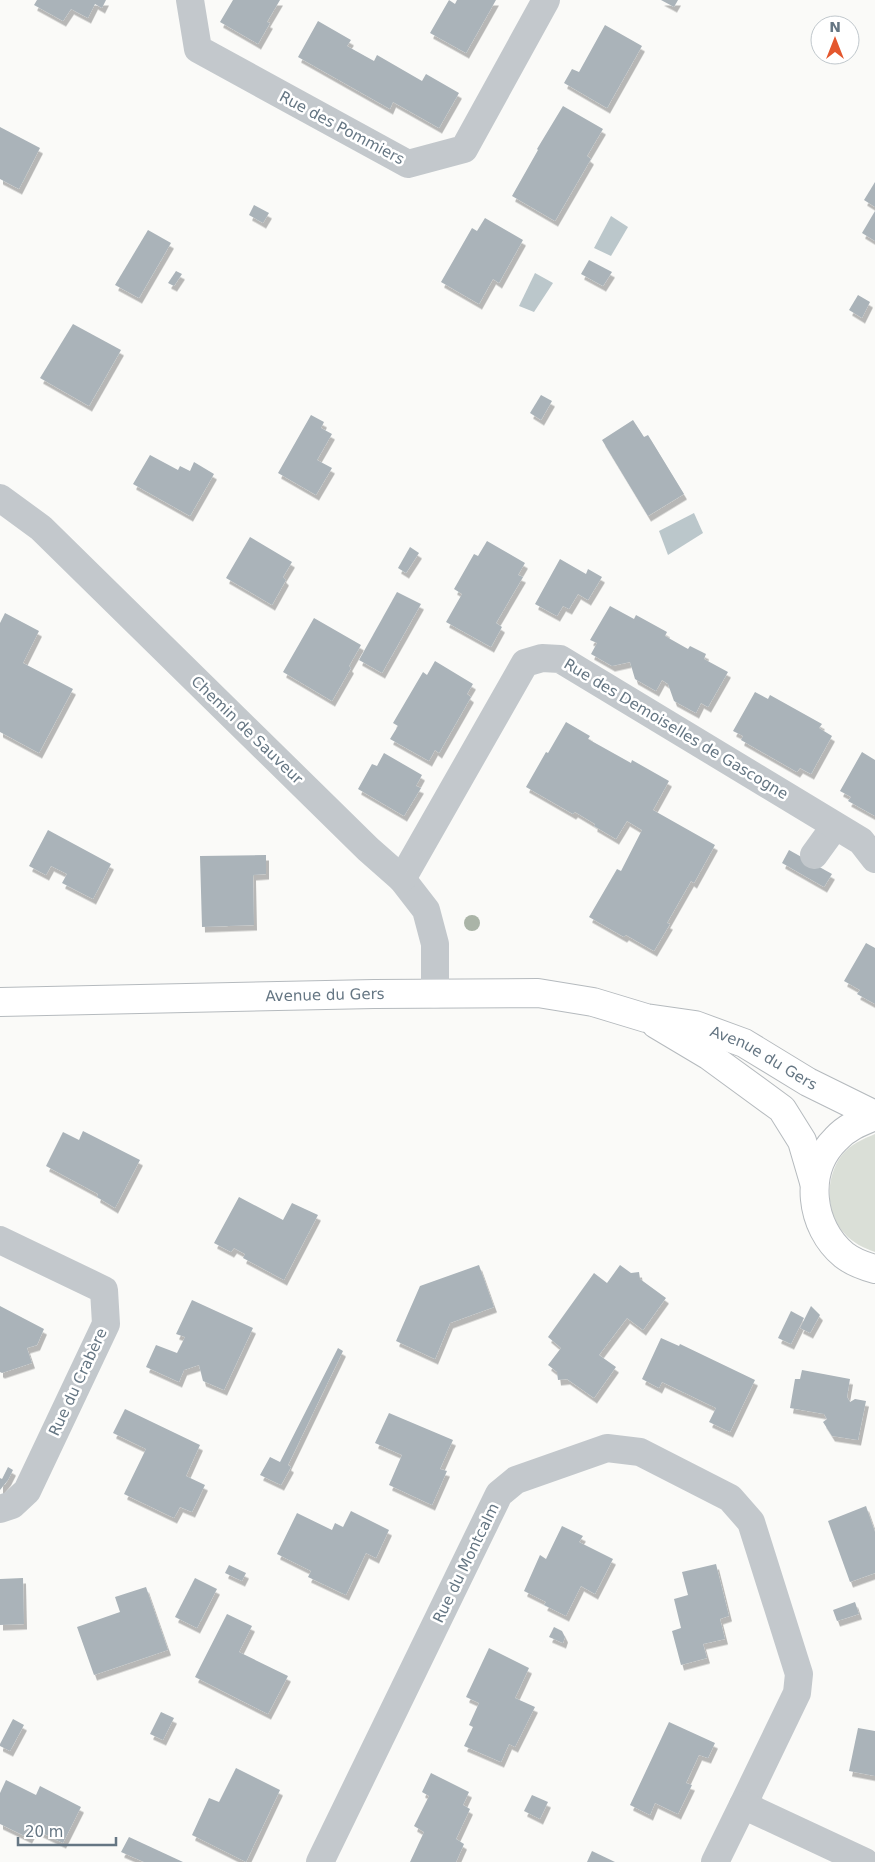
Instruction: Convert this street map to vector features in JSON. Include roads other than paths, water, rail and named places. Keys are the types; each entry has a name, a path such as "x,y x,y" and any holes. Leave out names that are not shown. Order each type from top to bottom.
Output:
{"main road":[{"name":"Avenue du Gers","path":"0,1002 538,993 593,1002 646,1018 695,1025 744,1043 808,1082 875,1116"},
{"name":"Avenue du Gers","path":"646,1018 708,1055 782,1109 802,1141 814,1182"},
{"path":"875,1116 853,1124 835,1140 821,1159 814,1182 816,1209 820,1222 830,1240 844,1255 862,1266 875,1269"}],"street":[{"name":"Rue des Pommiers","path":"190,0 198,50 408,164 464,149 546,0"},
{"name":"Chemin de Sauveur","path":"0,498 41,528 368,849 402,879 426,910 435,944 435,994"},
{"name":"Rue des Demoiselles de Gascogne","path":"402,879 525,664 542,658 560,659 861,841 875,859"},
{"path":"814,855 836,826"},
{"name":"Rue du Crabère","path":"0,1240 104,1290 106,1324 27,1490 12,1505 0,1509"},
{"name":"Rue du Montcalm","path":"320,1862 499,1494 516,1480 607,1448 640,1452 730,1498 751,1522 799,1674 797,1693 715,1862"},
{"path":"744,1805 865,1862"}]}
